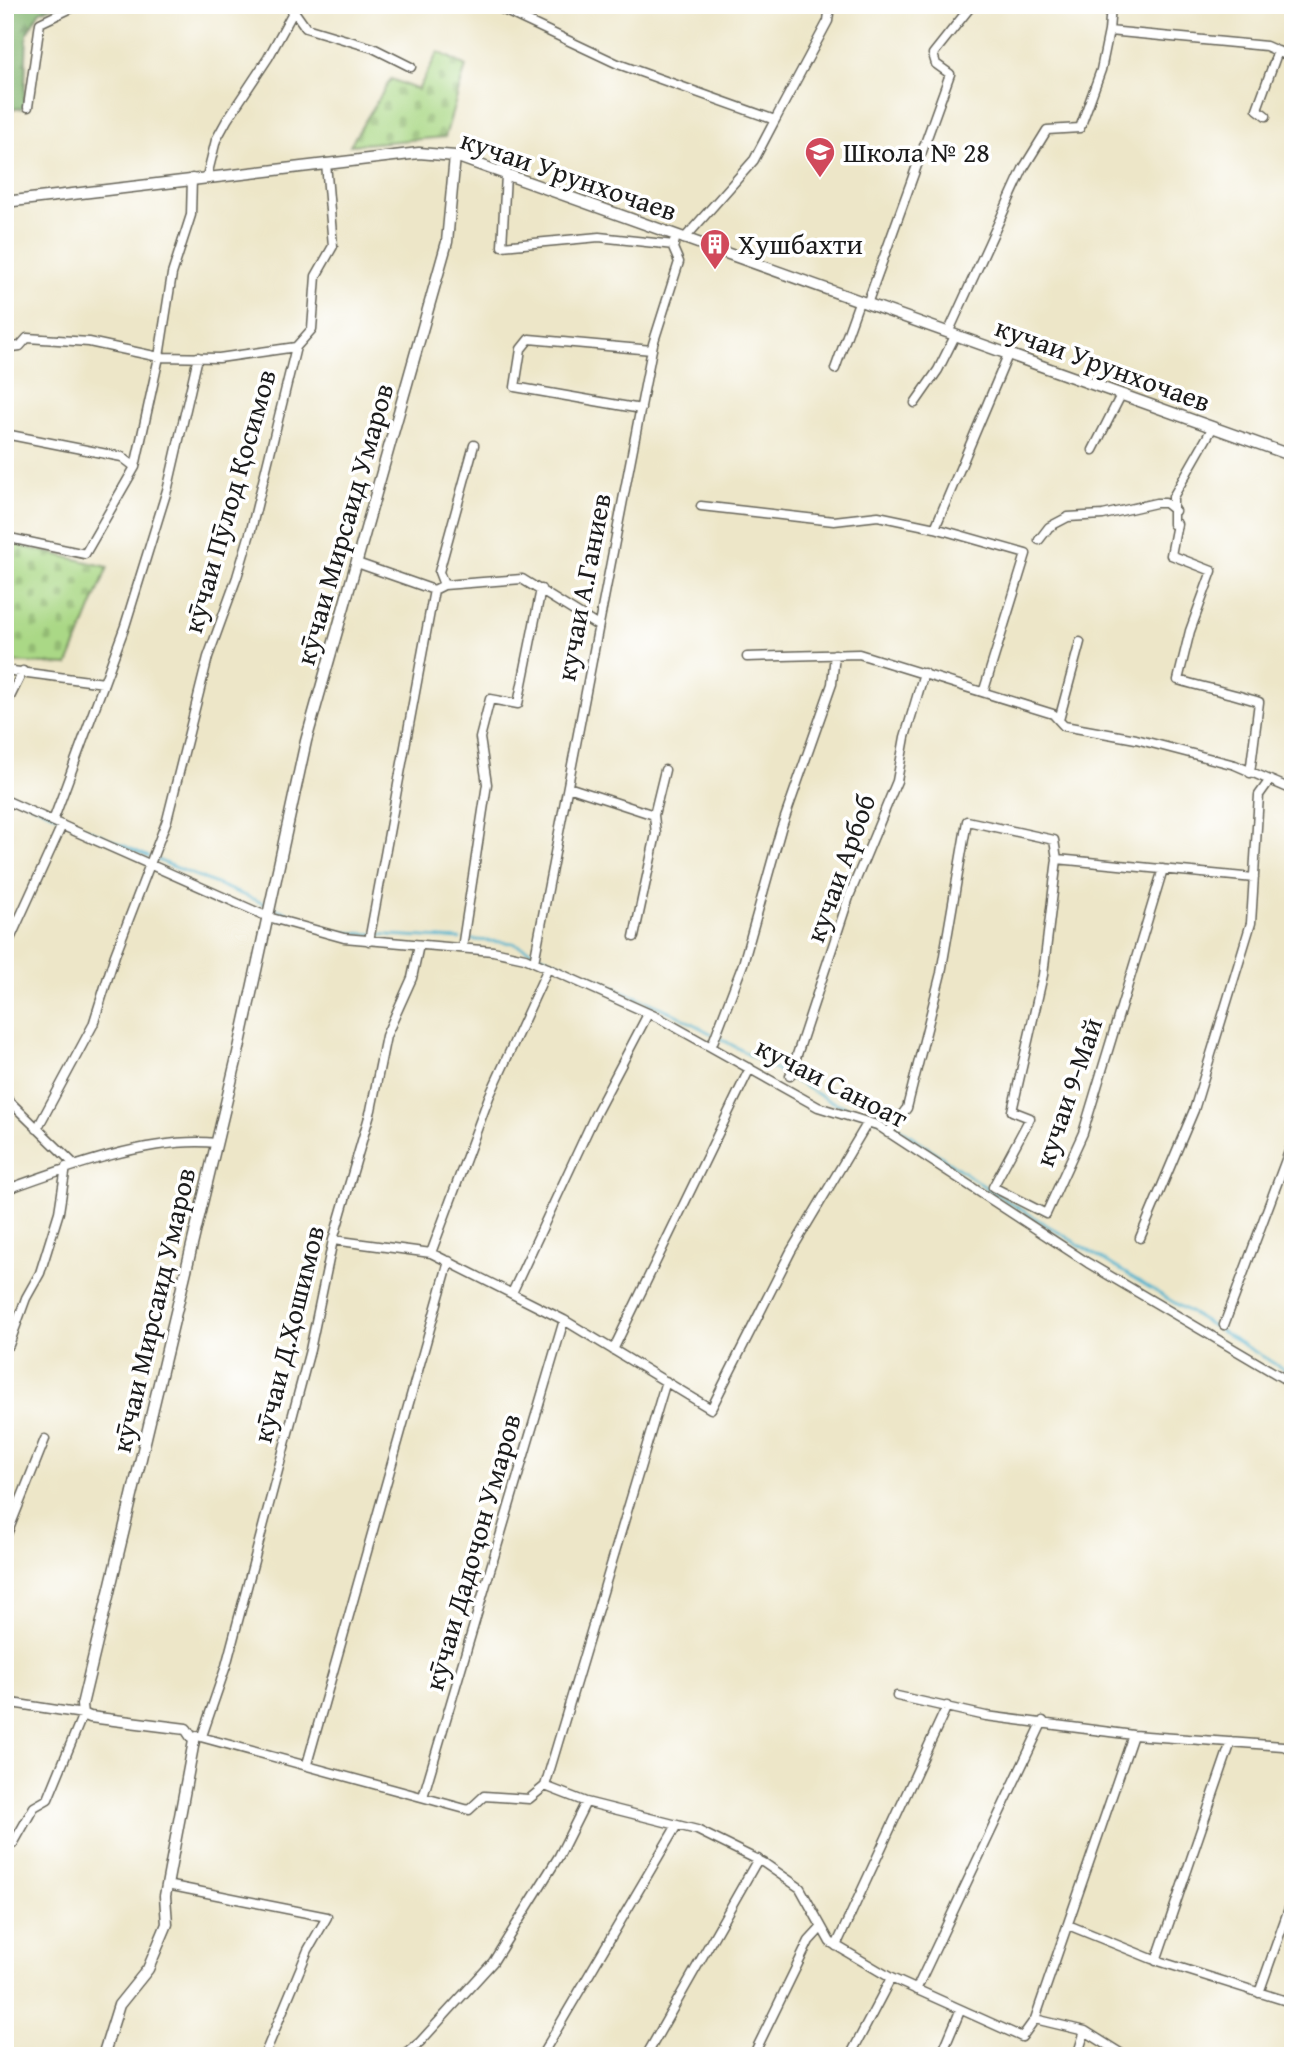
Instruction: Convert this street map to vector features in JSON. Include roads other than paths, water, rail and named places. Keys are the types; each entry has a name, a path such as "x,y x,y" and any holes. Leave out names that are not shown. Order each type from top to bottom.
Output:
{"street":[{"path":"28,107 40,23 78,5"},
{"path":"493,5 618,64 775,120"},
{"path":"506,174 502,246 599,237 678,240 754,160 828,20 830,5"},
{"path":"835,369 863,303 950,74 936,64 933,54 972,5"},
{"path":"915,403 938,370 1023,169 1047,130 1080,128 1101,70 1111,5"},
{"path":"296,8 306,28 373,48 411,67"},
{"path":"207,176 222,130 296,8"},
{"path":"1109,31 1266,46 1293,58"},
{"path":"1266,116 1257,109 1278,51"},
{"name":"кучаи Урунхочаев","path":"5,202 419,153 456,156 678,240 1293,456"},
{"name":"кӯчаи Мирсаид Умаров","path":"83,1714 82,1705 216,1143 306,741 447,242 456,156"},
{"name":"кӯчаи Пӯлод Қосимов","path":"37,1129 93,1025 115,955 152,860 186,752 208,657 237,577 296,347 312,329 316,276 333,246 326,163"},
{"path":"5,537 86,554 135,467 159,357 172,274 191,215 192,178"},
{"name":"кучаи А.Ганиев","path":"535,956 652,350 679,262 678,240"},
{"path":"5,348 20,346 27,338 89,342 159,357 219,358 296,347"},
{"path":"641,409 516,387 521,349 529,339 652,350"},
{"path":"935,528 1008,355"},
{"path":"54,817 104,683 169,487 198,357"},
{"path":"1093,450 1121,395"},
{"path":"1213,427 1173,498 1173,524 1177,524 1171,555 1212,571 1190,631 1178,680 1217,692 1225,690 1259,702 1250,773"},
{"path":"5,434 122,457 135,467"},
{"path":"444,585 439,572 474,445"},
{"path":"1039,540 1049,527 1068,517 1103,515 1156,503 1165,503 1175,511"},
{"path":"701,506 834,522 878,516 935,528 1026,554 984,691"},
{"path":"357,563 434,590 444,585 522,579 598,626"},
{"path":"463,942 487,784 480,737 490,699 518,704 541,589"},
{"path":"369,936 434,590"},
{"path":"1059,720 1080,642"},
{"path":"714,1039 743,964 781,829 832,684 835,654"},
{"path":"747,657 859,654 1053,714 1064,726 1136,739 1235,765 1293,790"},
{"path":"5,670 104,683"},
{"path":"5,707 23,671"},
{"name":"кучаи Арбоб","path":"790,1076 850,894 897,781 905,737 924,673"},
{"path":"634,937 656,834 654,815 665,770"},
{"path":"1140,1238 1194,1110 1251,923 1259,795 1269,781"},
{"path":"568,787 654,815"},
{"name":"кучаи Саноат","path":"5,800 54,817 62,825 152,860 269,911 344,938 369,936 419,945 463,942 493,951 535,956 548,968 648,1014 714,1039 750,1068 818,1107 892,1128 1088,1263 1293,1384"},
{"path":"892,1128 907,1108 941,974 967,821 1054,840 1057,859 1254,877"},
{"path":"5,950 62,825"},
{"name":"кучаи 9-Май","path":"1057,859 1043,975 1012,1111 1030,1118 993,1187 1046,1214 1083,1133 1163,869"},
{"name":"кӯчаи Д.Ҳошимов","path":"198,1736 226,1666 310,1350 333,1240 371,1110 386,1036 412,978 419,945"},
{"path":"430,1253 489,1097 548,968"},
{"path":"512,1293 596,1113 648,1014"},
{"path":"613,1349 750,1068"},
{"path":"5,1097 70,1166"},
{"path":"333,1240 430,1253 449,1261 564,1320 711,1409 791,1251 868,1122"},
{"path":"5,1190 70,1166 191,1140 216,1143"},
{"path":"1224,1325 1293,1141"},
{"path":"9,1345 26,1298 40,1273 70,1166"},
{"path":"307,1764 449,1261"},
{"name":"кӯчаи Дадоҷон Умаров","path":"423,1797 564,1320"},
{"path":"5,1702 186,1729 198,1736 470,1810 484,1797 529,1799 545,1786 666,1381"},
{"path":"5,1539 45,1439"},
{"path":"897,1696 986,1716 1043,1721 1133,1735 1283,1746 1293,1750"},
{"path":"836,1946 947,1706"},
{"path":"5,1840 13,1844 34,1807 48,1799 83,1714"},
{"path":"916,1990 1043,1721"},
{"path":"545,1786 586,1802 697,1830 758,1859 800,1888 830,1942 891,1978 1023,2037 1035,2019 1133,1735"},
{"path":"103,2056 119,2005 148,1969 167,1924 167,1885 198,1736"},
{"path":"1156,1961 1231,1742"},
{"path":"403,2056 420,2042 493,1962 559,1856 586,1802"},
{"path":"533,2056 543,2053 677,1825"},
{"path":"646,2056 758,1859"},
{"path":"167,1885 327,1917 308,1950 264,2056"},
{"path":"1259,1993 1293,1897"},
{"path":"1068,1925 1156,1961 1293,2003"},
{"path":"753,2056 810,1941 821,1928"},
{"path":"850,2056 891,1978"},
{"path":"941,2056 960,2011"},
{"path":"1035,2019 1085,2031 1125,2056"},
{"path":"1077,2056 1085,2031"}],"waterway":[{"path":"5,792 149,857"},
{"path":"155,859 324,928"},
{"path":"337,932 460,939"},
{"path":"466,939 513,943 671,1012 712,1034"},
{"path":"718,1037 828,1100 900,1128 994,1193 1293,1375"}],"place":[{"name":"Школа № 28","path":"820,179"},
{"name":"Хушбахти","path":"715,271"}]}
